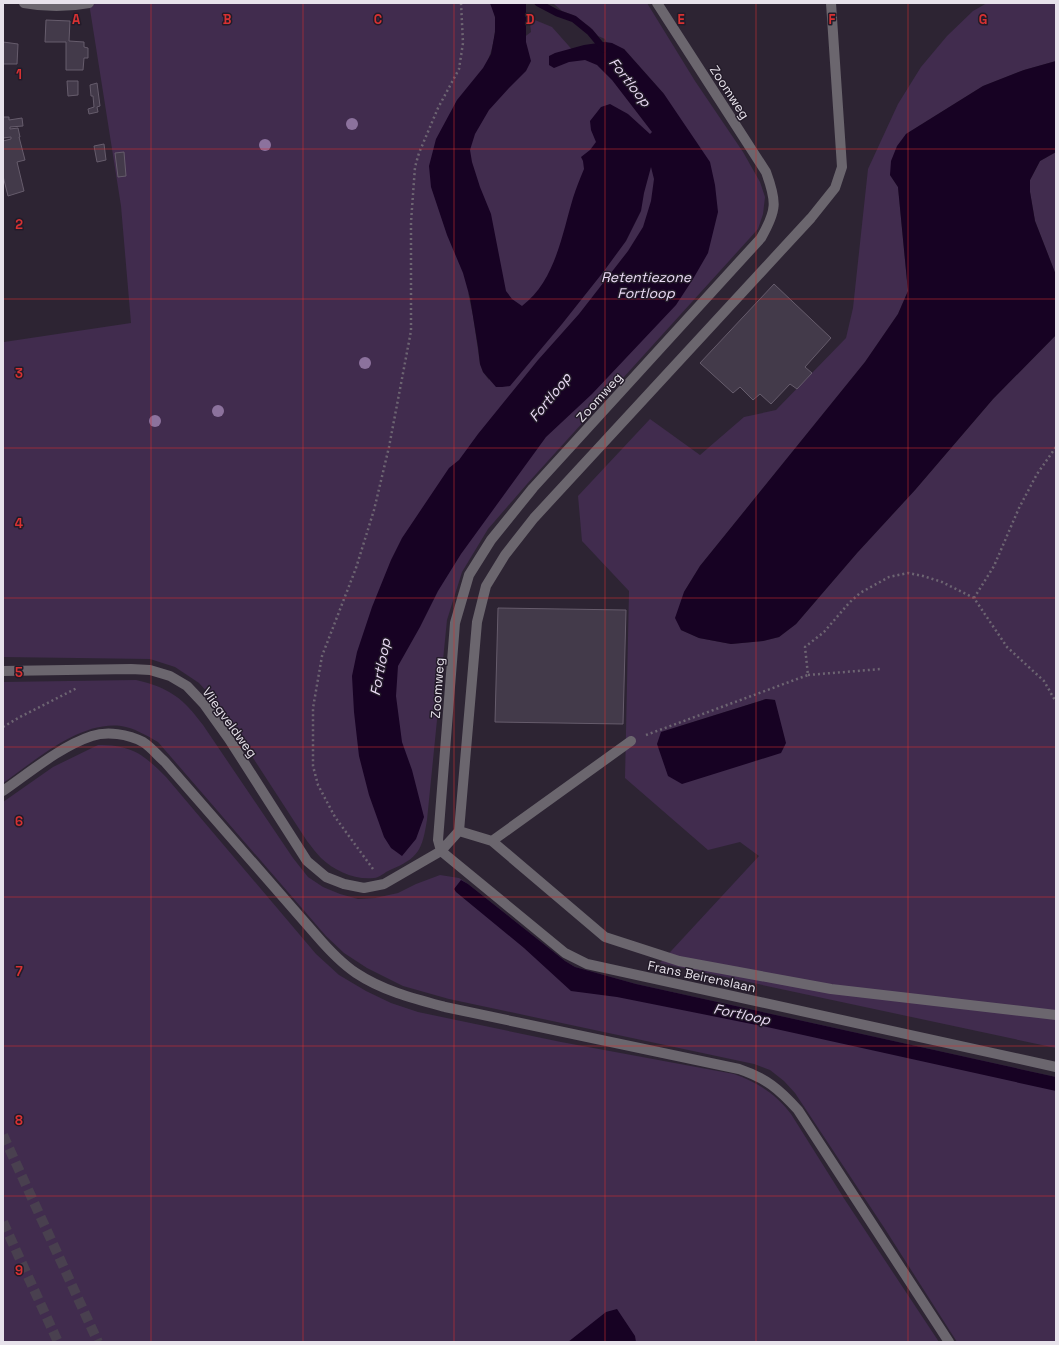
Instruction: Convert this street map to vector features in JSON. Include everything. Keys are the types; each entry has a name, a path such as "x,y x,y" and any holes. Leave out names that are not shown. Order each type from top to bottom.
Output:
{"street":[{"path":"24,3 34,5 72,6 89,3"},
{"name":"Zoomweg","path":"441,851 438,840 455,623 469,575 491,540 533,488 762,238 773,214 773,191 766,172 657,3"},
{"path":"384,884 441,851 459,831 477,622 486,586 505,555 534,518 811,218 835,188 842,167 831,3"},
{"name":"Vliegveldweg","path":"3,671 131,669 150,670 170,676 187,686 204,704 229,739 307,861 326,877 344,884 364,888 384,884"},
{"path":"3,791 52,757 74,744 92,736 110,733 126,736 142,742 165,762 320,940 341,961 356,973 398,993 445,1007 739,1069 757,1075 773,1085 798,1110 949,1342"},
{"path":"459,831 492,841 630,741"},
{"name":"Frans Beirenslaan","path":"492,841 605,937 679,961 831,989 1056,1015"},
{"name":"Frans Beirenslaan","path":"441,851 565,953 586,964 1056,1067"}],"path":[{"path":"384,884 335,817 318,786 313,766 313,708 316,683 322,656 356,568 374,510 389,447 411,331 411,222 416,167 424,139 438,108 459,69 464,43 461,3"},
{"path":"974,598 994,566 1019,508 1037,474 1056,447"},
{"path":"808,675 805,647 824,632 849,603 860,593 889,578 908,573 942,582 974,598 1007,647 1044,681 1056,702"},
{"path":"630,741 808,675 881,669"},
{"path":"3,727 82,686"}],"shaded area":[{"path":"89,3 490,3 495,16 495,29 487,62 531,32 530,24 535,20 552,27 576,54 664,94 624,49 609,49 605,39 598,36 590,27 573,15 562,11 554,4 550,3 647,3 695,81 743,152 760,182 765,197 763,214 758,229 488,529 462,572 447,620 427,820 423,839 418,852 413,857 400,866 378,877 359,878 345,874 326,863 321,858 307,841 218,704 199,683 175,667 150,659 3,657 3,339 4,342 131,323 121,206","holes":["468,292 486,330 489,380 483,372 480,364"]},
{"path":"987,3 1056,3 1056,61 1024,70 983,86 906,134 890,175 898,187 908,291 898,314 865,362 700,566 684,592 681,630 699,638 731,644 763,641 779,637 796,624 857,553 915,490 993,399 1056,335 1056,1048 660,963 759,856 740,842 708,850 625,778 629,591 582,541 578,496 650,419 700,455 744,417 776,410 846,338 853,308 868,169 898,104 921,67 947,36 973,11","holes":["766,699 775,700 661,732"]},
{"path":"1056,152 1056,275 1035,221 1030,192 1030,180 1040,161"},
{"path":"136,680 148,683 175,695 189,708 203,725 293,858 308,877 323,887 358,899 375,898 398,893 440,875 459,878 565,961 575,967 636,984 1056,1077 1056,1342 957,1342 885,1229 795,1093 784,1081 770,1070 754,1064 449,999 403,986 367,968 344,953 326,936 158,742 144,734 131,728 121,726 105,726 89,730 58,744 3,783 3,682"},
{"path":"98,745 110,745 136,752 158,769 316,954 339,975 366,991 391,1003 418,1012 561,1042 734,1074 766,1090 779,1100 791,1114 845,1200 939,1342 3,1342 3,802 53,767"}],"water":[{"name":"Retentiezone Fortloop","path":"490,3 526,3 526,42 531,61 526,71 489,110 475,134 470,150 472,162 480,187 491,214 506,291 512,299 522,306 533,296 550,271 561,242 574,194 584,169 581,157 590,150 596,142 591,130 590,121 601,107 610,104 628,114 650,134 652,132 612,80 597,65 585,60 569,62 554,68 549,65 549,56 555,53 584,45 605,42 612,43 624,49 664,94 710,162 715,185 718,212 708,253 676,305 592,394 546,437 461,554 438,591 398,666 396,696 402,742 412,770 424,817 416,839 402,856 391,848 384,837 369,795 359,756 352,676 357,652 372,607 391,560 402,538 449,468 459,460 478,434 538,360 579,314 628,251 643,227 651,201 654,179 651,167 641,211 626,241 604,271 510,386 496,387 483,372 480,364 470,298 463,273 447,235 431,187 429,166 436,139 457,100 483,68 491,54 495,32 495,17"},
{"path":"1056,61 1056,152 1040,161 1030,180 1030,192 1035,221 1056,275 1056,335 993,399 915,490 857,553 796,624 779,637 763,641 731,644 699,638 681,630 675,618 684,592 700,566 865,362 898,314 908,291 898,187 890,175 891,161 897,146 906,134 983,86 1024,70"},
{"path":"766,699 775,700 786,743 781,753 682,784 668,776 657,744 661,732"},
{"path":"461,880 565,961 575,967 636,984 1056,1077 1056,1091 767,1027 617,997 571,991 524,948 456,892 454,889"},
{"path":"617,1309 635,1336 636,1342 568,1342 606,1312"}],"building":[{"path":"46,20 70,21 69,41 84,42 84,47 88,48 88,58 84,58 83,70 66,70 66,42 45,42"},
{"path":"3,42 18,44 17,64 3,64"},
{"path":"67,81 78,81 78,95 68,96"},
{"path":"97,83 100,106 97,107 98,112 89,114 88,109 94,107 90,85"},
{"path":"3,117 9,117 9,120 22,118 23,126 10,127 10,129 18,128 25,160 17,162 24,191 8,196 3,176 3,141 11,139 11,137 3,138"},
{"path":"104,144 106,160 97,162 94,146"},
{"path":"124,152 126,176 118,177 115,153"},
{"path":"774,284 831,338 805,367 812,373 797,389 790,384 771,404 760,394 753,400 740,387 733,393 700,363"},
{"path":"498,608 626,610 623,724 495,722"}],"waterway":[{"name":"Fortloop","path":"538,3 557,13 574,19 590,32 604,49"}],"tunnel":[{"path":"3,1135 98,1342"},
{"path":"3,1222 58,1342"}]}
